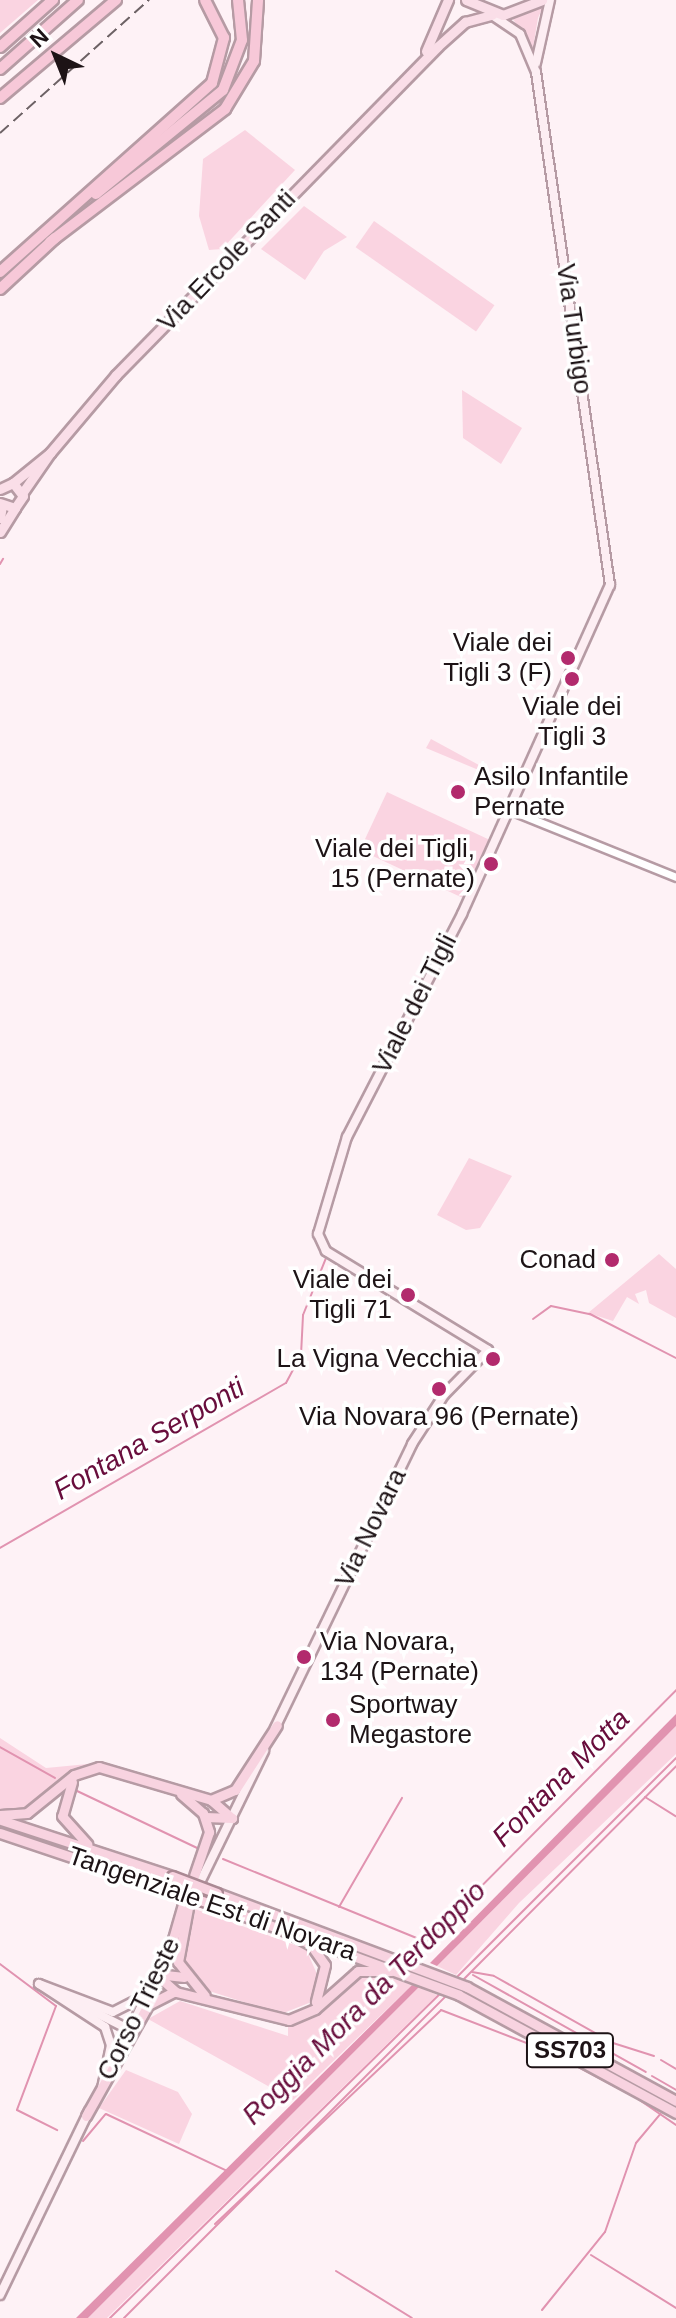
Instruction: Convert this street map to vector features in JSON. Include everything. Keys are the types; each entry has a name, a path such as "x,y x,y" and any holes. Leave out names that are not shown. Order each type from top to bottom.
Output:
{"highway":[{"path":"0,47 53,0"},
{"path":"0,69 78,0"},
{"path":"0,98 116,0"},
{"path":"0,289 47,238 212,83 224,38 205,0"},
{"path":"47,238 153,152 230,80 242,40 238,0"},
{"path":"0,272 225,109 254,61 258,0"},
{"path":"211,1800 235,1790 277,1724"},
{"path":"83,1771 107,1767 211,1800 232,1818"},
{"name":"SS703","path":"0,1818 27,1813 83,1771"},
{"name":"SS703","path":"83,1771 62,1800 67,1829 144,1867"},
{"path":"177,1790 205,1817 208,1844 194,1876"},
{"path":"205,1817 232,1818"},
{"name":"Tangenziale Est di Novara","path":"0,1818 172,1876 421,1967 467,1987 676,2101"},
{"name":"Tangenziale Est di Novara","path":"0,1833 212,1904 411,1977"},
{"path":"173,1939 186,1905"},
{"path":"184,1977 177,1955 186,1905"},
{"name":"SS703","path":"267,1924 303,1939 322,1958 324,1987 305,2015"},
{"name":"SS703","path":"305,2015 358,1971 376,1967 411,1977 540,2033 676,2113"},
{"path":"156,1974 184,1977 215,2001"},
{"path":"156,1974 176,1992 279,2020 305,2015"},
{"path":"86,2116 148,2005 176,1992"}],"main road":[{"name":"Via Ercole Santi","path":"408,75 435,39 448,0"},
{"path":"466,0 492,15"},
{"name":"Via Ercole Santi","path":"0,489 13,483 50,453 408,75 465,22 523,12 542,0"},
{"name":"Via Turbigo","path":"550,0 539,26 536,72 610,585"},
{"name":"Via Turbigo","path":"492,15 520,34 536,72"},
{"name":"Via Ercole Santi","path":"15,508 50,453"},
{"path":"13,483 23,492"},
{"path":"0,518 1,504 15,508 0,532"},
{"name":"Viale dei Tigli","path":"484,1353 478,1344 317,1243 347,1137 510,810 610,585"},
{"name":"Via Novara","path":"277,1724 412,1444 484,1353"},
{"name":"Corso Trieste","path":"186,1905 277,1724"},
{"name":"Corso Trieste","path":"0,2295 173,1939"},
{"path":"39,1984 113,2012 147,1994"},
{"path":"39,1984 130,2030"},
{"path":"39,1984 105,2027 111,2045 102,2088"}],"street":[{"path":"510,810 581,844 676,877"}],"shaded area":[{"path":"0,0 38,0 0,33"},
{"path":"543,7 538,18 533,48 512,18"},
{"path":"245,130 295,170 222,249 209,250 199,216 203,159"},
{"path":"304,206 347,237 324,251 305,280 261,249"},
{"path":"374,221 494,305 476,332 356,247"},
{"path":"462,390 522,428 501,464 463,438"},
{"path":"431,739 501,777 500,779 426,748"},
{"path":"387,792 489,840 462,898 360,850"},
{"path":"469,1158 512,1176 480,1228 466,1230 437,1215"},
{"path":"659,1254 676,1269 676,1318 649,1303 646,1290 635,1294 639,1304 627,1297 613,1321 588,1313"},
{"path":"676,1714 676,1726 437,1966 430,1963"},
{"path":"676,1726 676,1754 519,1903 456,1975 437,1966"},
{"path":"0,1738 46,1768 88,1764 26,1812 0,1811"},
{"path":"195,1909 306,1949 320,1981 309,2003 281,2014 206,1990 183,1968"},
{"path":"377,1973 412,1985 293,2100 148,2019 180,2001 288,2036 288,2026 313,2018 361,1974"},
{"path":"412,1985 419,1987 88,2318 76,2318"},
{"path":"419,1987 437,1995 107,2318 88,2318"},
{"path":"126,2070 178,2092 192,2114 179,2144 99,2108"}],"waterway":[{"path":"0,564 3,559"},
{"name":"Fontana Serponti","path":"0,1548 286,1383 301,1355 303,1315 326,1258"},
{"name":"Fontana Serponti","path":"533,1319 551,1306 590,1314 676,1358"},
{"name":"Fontana Motta","path":"223,1859 426,1942 676,1690"},
{"name":"Fontana Motta","path":"0,1747 55,1778"},
{"path":"456,1978 676,1758"},
{"path":"462,1981 676,1766"},
{"name":"Fontana Motta","path":"75,1790 199,1849"},
{"path":"645,1797 676,1816"},
{"path":"339,1907 402,1798"},
{"path":"0,1964 56,2006 17,2110 57,2130"},
{"path":"472,1972 494,1976 613,2043 654,2056"},
{"path":"473,1975 646,2072"},
{"path":"110,2318 440,1994"},
{"path":"124,2318 448,1994"},
{"path":"215,2224 441,2010 550,2052 631,2095"},
{"path":"661,2060 676,2069"},
{"path":"652,2076 676,2090"},
{"path":"638,2099 676,2125"},
{"path":"83,2141 106,2114 225,2170"},
{"path":"542,2310 605,2232 636,2143 660,2114"},
{"path":"591,2255 676,2308"},
{"path":"336,2271 412,2318"}],"railway":[{"path":"0,133 149,0"}],"place":[{"name":"Viale dei Tigli 3 (F)","path":"568,658"},
{"name":"Viale dei Tigli 3","path":"572,679"},
{"name":"Asilo Infantile Pernate","path":"458,792"},
{"name":"Viale dei Tigli, 15 (Pernate)","path":"491,864"},
{"name":"Conad","path":"612,1260"},
{"name":"Viale dei Tigli 71","path":"408,1295"},
{"name":"La Vigna Vecchia","path":"493,1359"},
{"name":"Via Novara 96 (Pernate)","path":"439,1389"},
{"name":"Via Novara, 134 (Pernate)","path":"304,1657"},
{"name":"Sportway Megastore","path":"333,1720"}],"water label":[{"name":"Roggia Mora da Terdoppio","path":"364,2003"}]}
